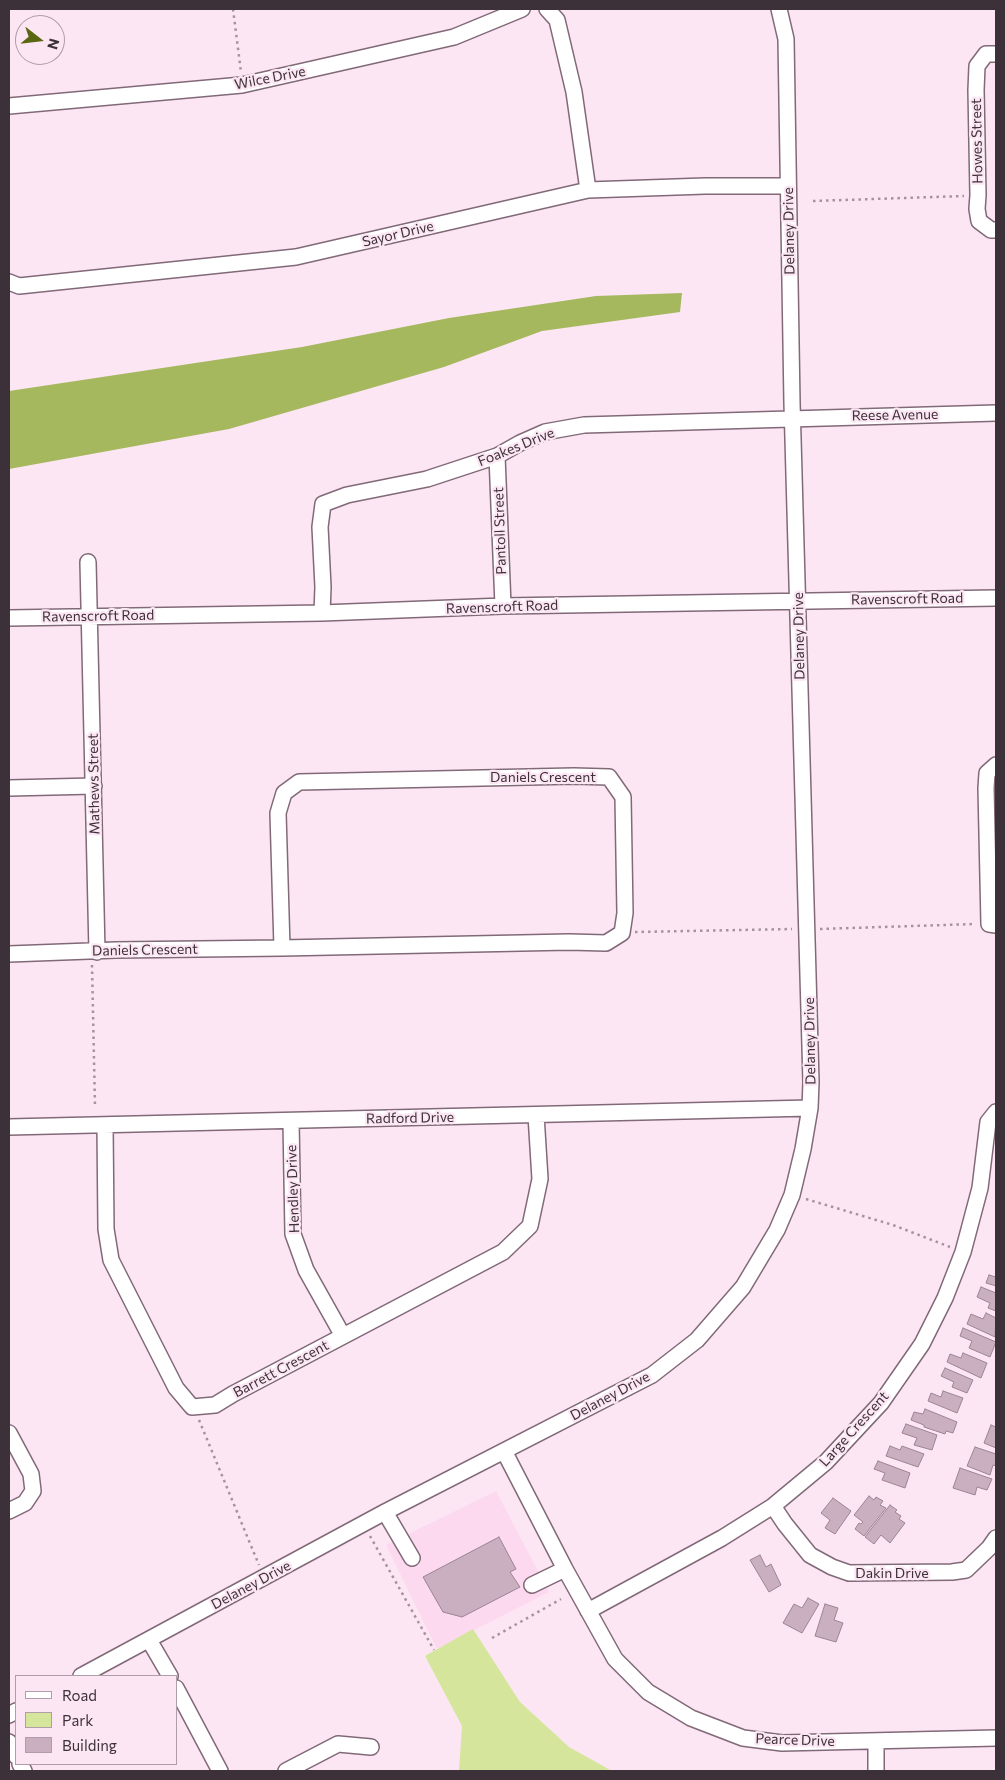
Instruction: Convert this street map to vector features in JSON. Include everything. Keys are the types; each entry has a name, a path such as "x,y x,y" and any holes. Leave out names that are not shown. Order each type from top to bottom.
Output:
{"street":[{"name":"Wilce Drive","path":"9,106 242,85 454,37 522,9"},
{"path":"547,9 556,20 574,92 588,190"},
{"name":"Delaney Drive","path":"83,1675 385,1512 652,1375 698,1340 743,1286 777,1230 792,1195 810,1108 811,1082 793,418 786,39 779,9"},
{"name":"Howes Street","path":"996,54 986,54 977,66 976,90 977,209 980,221 991,230 996,230"},
{"name":"Sayor Drive","path":"9,282 19,286 296,257 588,190 706,186 788,186"},
{"name":"Reese Avenue","path":"793,418 996,413"},
{"name":"Foakes Drive","path":"322,613 323,588 320,527 323,504 347,495 427,479 497,456 545,432 584,425 793,418"},
{"name":"Pantoll Street","path":"497,456 502,606"},
{"name":"Mathews Street","path":"88,562 97,952"},
{"name":"Ravenscroft Road","path":"9,618 322,613 502,606 996,598"},
{"path":"996,765 987,773 986,788 989,924 996,926"},
{"name":"Daniels Crescent","path":"9,954 606,942 622,933 626,913 623,797 609,777 574,776 299,782 284,793 278,813 282,948"},
{"path":"9,788 94,786"},
{"name":"Radford Drive","path":"9,1127 810,1108"},
{"name":"Large Crescent","path":"588,1611 722,1538 773,1506 826,1462 881,1403 922,1344 945,1298 963,1252 980,1188 988,1122 996,1112"},
{"name":"Barrett Crescent","path":"192,1407 215,1405 503,1252 530,1226 540,1179 536,1115"},
{"name":"Hendley Drive","path":"291,1121 293,1234 306,1270 343,1336"},
{"path":"105,1126 106,1229 111,1260 176,1388 192,1407"},
{"path":"9,1433 31,1474 33,1491 25,1503 9,1511"},
{"name":"Pearce Drive","path":"504,1451 564,1569 615,1659 648,1692 691,1718 743,1738 772,1742 876,1742 996,1738"},
{"name":"Dakin Drive","path":"773,1506 810,1555 832,1567 849,1573 952,1572 966,1570 989,1548 996,1538"},
{"path":"385,1512 412,1558"},
{"path":"532,1585 564,1569"},
{"path":"149,1640 169,1675"},
{"path":"178,1692 220,1771"},
{"path":"9,1742 15,1754"},
{"path":"876,1742 876,1771"},
{"path":"286,1771 338,1744 371,1747"}],"path":[{"path":"233,9 242,85"},
{"path":"813,201 978,195"},
{"path":"95,1106 92,964 97,952"},
{"path":"792,1195 893,1225 963,1252"},
{"path":"192,1407 265,1578"},
{"path":"363,1524 434,1650"},
{"path":"492,1638 561,1599"}],"shaded area":[{"path":"496,1491 549,1592 437,1649 386,1545"}],"green space":[{"path":"682,293 680,312 542,331 444,367 229,429 9,469 9,391 302,347 449,318 596,296"},
{"path":"473,1629 520,1702 569,1747 612,1771 459,1771 462,1726 425,1656"}],"building":[{"path":"989,1275 996,1277 996,1286 986,1283"},
{"path":"981,1287 996,1293 996,1311 988,1308 990,1303 977,1297"},
{"path":"986,1313 996,1318 995,1337 967,1324 971,1314 983,1319"},
{"path":"963,1328 996,1342 990,1357 969,1348 972,1341 960,1336"},
{"path":"963,1353 987,1363 981,1378 947,1362 950,1354 961,1358"},
{"path":"945,1368 973,1380 967,1393 952,1387 954,1382 941,1376"},
{"path":"943,1391 963,1398 957,1413 928,1401 931,1393 941,1397"},
{"path":"925,1409 957,1422 953,1433 946,1431 945,1434 924,1427 924,1425 911,1420 914,1412 923,1414"},
{"path":"906,1424 937,1435 932,1450 914,1445 917,1438 902,1433"},
{"path":"991,1425 996,1427 996,1448 984,1443"},
{"path":"890,1446 900,1450 902,1446 924,1454 918,1467 886,1456"},
{"path":"975,1447 996,1454 996,1466 993,1465 990,1475 967,1466"},
{"path":"878,1461 910,1473 905,1488 882,1480 885,1473 874,1469"},
{"path":"960,1468 992,1479 987,1490 977,1487 975,1495 953,1488"},
{"path":"869,1496 874,1500 876,1497 883,1501 880,1505 886,1508 864,1536 855,1529 859,1523 863,1522 854,1515"},
{"path":"833,1498 851,1511 835,1534 825,1528 830,1520 821,1513"},
{"path":"890,1505 897,1510 895,1512 901,1516 899,1519 905,1523 890,1543 881,1535 874,1544 865,1537"},
{"path":"499,1537 516,1569 510,1572 520,1587 462,1617 443,1612 423,1577"},
{"path":"760,1555 766,1567 771,1564 781,1585 769,1592 750,1560"},
{"path":"808,1598 819,1604 802,1633 783,1623 794,1604 802,1608"},
{"path":"825,1604 838,1608 834,1620 843,1623 836,1642 815,1636"}]}
